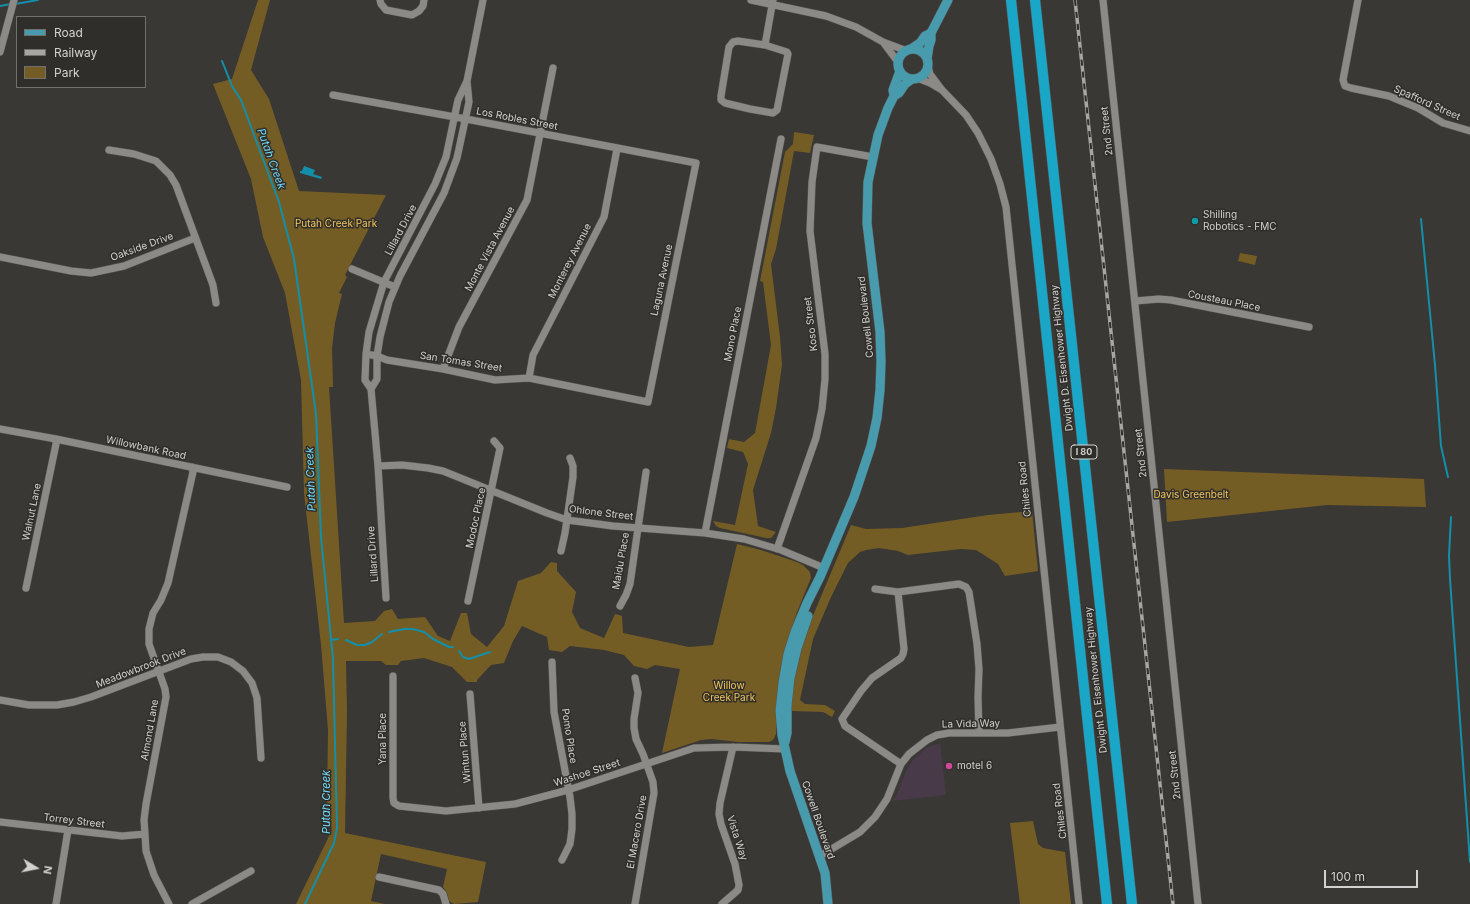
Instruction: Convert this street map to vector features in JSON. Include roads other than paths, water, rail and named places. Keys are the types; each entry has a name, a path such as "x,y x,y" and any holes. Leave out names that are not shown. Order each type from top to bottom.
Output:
{"highway":[{"name":"Dwight D. Eisenhower Highway","path":"1011,0 1107,904"},
{"name":"Dwight D. Eisenhower Highway","path":"1035,0 1132,904"}],"main road":[{"path":"931,33 925,36 917,46 903,53 899,66 907,78 914,79 925,73 931,33 948,0"},
{"path":"909,50 921,51 927,63"},
{"name":"Cowell Boulevard","path":"828,904 825,873 803,813 790,771 785,746 787,733 788,692 794,659 820,577 854,497 864,470 874,432 879,397 881,362 880,332 867,223 868,182 878,134 894,96 893,90 899,66"},
{"name":"Cowell Boulevard","path":"894,96 899,93 905,84 914,79"}],"street":[{"path":"0,52 14,0"},
{"path":"380,0 381,4 386,10 412,15 419,11 423,6 424,0"},
{"name":"Lillard Drive","path":"386,598 378,466 371,389 365,380 366,354 373,316 384,282 436,184 446,157 458,100 467,81 483,0"},
{"path":"751,0 772,2 826,16 856,28 883,42 909,50"},
{"name":"2nd Street","path":"1103,0 1198,904"},
{"name":"Spafford Street","path":"1358,0 1343,80 1345,86 1376,92 1396,98 1418,108 1443,123 1470,131"},
{"path":"765,46 772,2"},
{"path":"738,41 765,46 787,52 788,54 780,101 777,110 773,113 750,109 725,103 721,100 729,48 733,42 738,41"},
{"path":"883,42 899,66"},
{"path":"927,63 930,74 942,90"},
{"name":"Monte Vista Avenue","path":"443,369 459,327 527,200 553,68"},
{"path":"914,79 930,83 942,90"},
{"name":"Lillard Drive","path":"371,389 377,379 377,356 384,319 395,287 435,211 453,171 461,145 469,102 467,81"},
{"name":"Chiles Road","path":"942,90 966,115 978,133 991,159 1006,207 1079,904"},
{"name":"Los Robles Street","path":"333,95 696,163"},
{"name":"Mono Place","path":"705,533 781,140"},
{"name":"Koso Street","path":"777,549 816,438 826,379 825,354 810,232 812,182 818,147 872,157"},
{"name":"Monterey Avenue","path":"529,378 533,355 604,217 617,149"},
{"path":"108,150 145,157 163,167 170,175 176,185 213,285 216,303"},
{"name":"Laguna Avenue","path":"648,402 696,163"},
{"path":"424,206 435,211"},
{"name":"Oakside Drive","path":"0,257 65,270 91,273 124,266 195,238"},
{"path":"352,269 395,287"},
{"name":"Cousteau Place","path":"1135,301 1159,299 1171,300 1309,327"},
{"path":"373,316 384,319"},
{"name":"San Tomas Street","path":"366,354 377,356 386,360 443,369 495,380 529,378 648,402"},
{"name":"Willowbank Road","path":"0,429 56,439 287,488"},
{"name":"Walnut Lane","path":"26,588 56,439"},
{"name":"Modoc Place","path":"468,601 500,448 494,441"},
{"path":"561,551 573,478 573,466 570,458"},
{"name":"Ohlone Street","path":"378,466 402,465 428,468 447,473 567,520 612,526 705,533 744,539 777,549 824,568"},
{"name":"Almond Lane","path":"169,904 154,875 146,851 144,820 146,804 166,697 165,689 149,644 149,629 153,613 161,600 168,583 193,472 192,468"},
{"name":"Maidu Place","path":"620,606 630,584 646,472"},
{"path":"875,589 898,592 959,584 966,587 969,592 977,644 979,669 979,733"},
{"path":"898,592 904,649 903,654 901,658 872,678 861,691 842,719 845,726 901,764"},
{"name":"Meadowbrook Drive","path":"0,700 29,705 57,705 74,702 191,660 203,657 218,657 231,662 243,671 252,683 257,698 261,758"},
{"name":"Pomo Place","path":"552,662 554,712 570,797 572,829 570,844 562,860"},
{"name":"Yana Place","path":"393,676 394,803"},
{"name":"El Macero Drive","path":"634,678 638,693 634,728 636,739 653,782 654,793 635,904"},
{"name":"Wintun Place","path":"470,694 479,808"},
{"name":"La Vida Way","path":"820,856 860,832 875,817 887,799 901,764 908,754 936,735 949,733 1008,733 1060,727"},
{"name":"Washoe Street","path":"394,803 399,806 446,810 515,804 568,790 694,748 785,746"},
{"name":"Vista Way","path":"722,904 738,890 739,884 735,864 719,814 720,803 734,747"},
{"name":"Torrey Street","path":"0,822 122,836 145,834"},
{"path":"56,904 68,830"},
{"path":"192,904 251,872"},
{"path":"379,877 439,890 443,894 446,904"}],"water":[{"path":"304,166 315,170 313,174 322,177 321,179 300,173"}],"waterway":[{"name":"Putah Creek","path":"15,4 38,0"},
{"name":"Putah Creek","path":"0,6 11,4"},
{"name":"Putah Creek","path":"222,61 232,86 241,100 279,202 294,259 316,414 321,537 333,659 337,828 334,843 305,904"},
{"path":"1421,219 1441,446 1448,477"},
{"path":"1451,517 1449,556 1450,579 1470,862"},
{"path":"389,632 413,629 424,632 433,639 449,647 453,647"},
{"path":"346,640 357,645 365,645 372,642 382,634"},
{"name":"Putah Creek","path":"331,640 338,639"},
{"path":"459,651 463,657 469,659 490,652"}],"railway":[{"path":"1075,0 1173,904"}],"place":[{"name":"Shilling Robotics - FMC","path":"1195,221"},
{"name":"motel 6","path":"949,766"}],"park label":[{"name":"Putah Creek Park","path":"336,224"},
{"name":"Davis Greenbelt","path":"1191,495"},
{"name":"Willow Creek Park","path":"729,692"}]}
